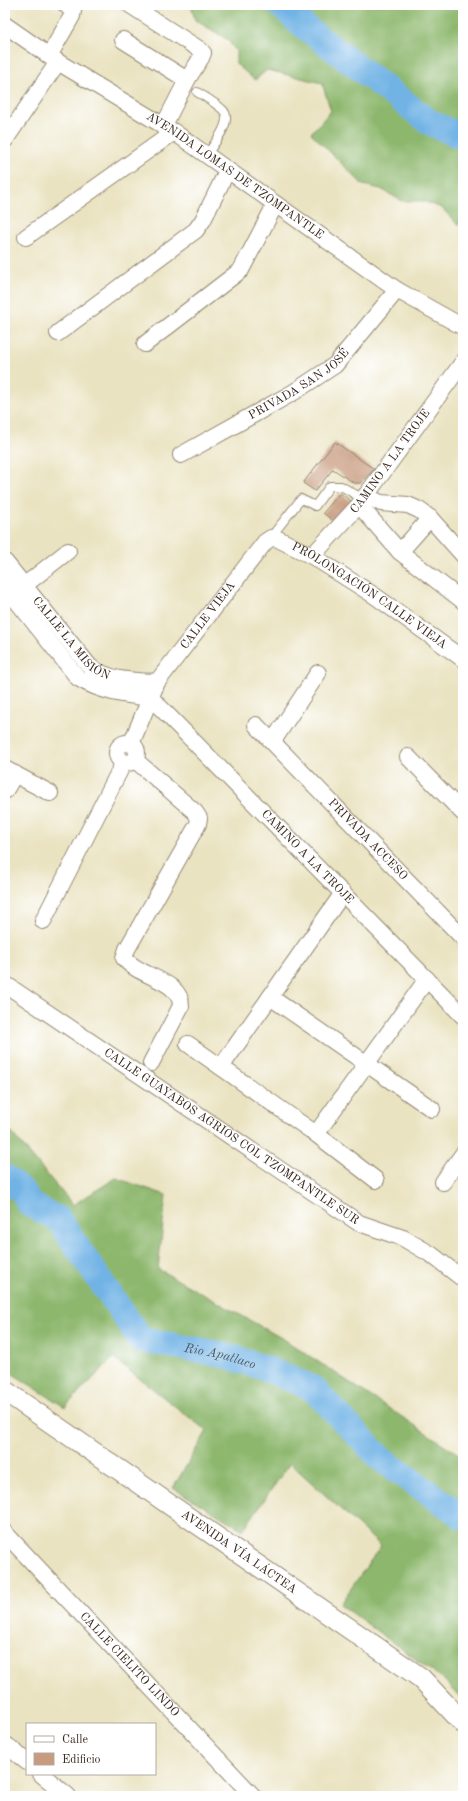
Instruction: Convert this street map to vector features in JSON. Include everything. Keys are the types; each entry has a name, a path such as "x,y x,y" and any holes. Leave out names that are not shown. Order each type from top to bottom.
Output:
{"street":[{"path":"5,140 54,59 74,11 66,5"},
{"path":"26,237 168,130 192,86 203,53 130,6"},
{"name":"AVENIDA LOMAS DE TZOMPANTLE","path":"5,25 54,59 168,130 397,290 463,327"},
{"path":"123,40 192,86"},
{"path":"58,333 196,230 203,220 227,171"},
{"path":"145,344 241,270 275,205"},
{"name":"PRIVADA SAN JOSÉ","path":"181,455 294,392 335,365 397,290"},
{"name":"CAMINO A LA TROJE","path":"312,556 362,500 463,362"},
{"path":"362,500 408,505 419,510 430,518 463,555"},
{"path":"362,500 400,552 463,601"},
{"path":"400,552 430,518"},
{"name":"PROLONGACIÓN CALLE VIEJA","path":"270,539 276,538 312,556 375,596 463,659"},
{"name":"CALLE VIEJA","path":"129,761 137,754 136,748 131,744 157,682 265,542 270,539"},
{"path":"7,594 24,585 68,551"},
{"name":"CALLE LA MISIÓN","path":"5,562 90,667 108,692 151,698"},
{"name":"CALLE LA MISIÓN","path":"7,594 78,678 100,682 132,680 157,682"},
{"path":"273,741 318,673"},
{"name":"CAMINO A LA TROJE","path":"151,698 463,1016"},
{"name":"PRIVADA ACCESO","path":"256,725 463,938"},
{"path":"408,756 463,813"},
{"path":"43,921 129,761 195,812 199,818 198,824 127,949 124,958 130,966 176,990 180,998 180,1006 151,1063"},
{"path":"5,791 10,771 50,793"},
{"path":"221,1067 343,893"},
{"path":"316,1134 427,979"},
{"name":"CALLE GUAYABOS AGRIOS COL TZOMPANTLE SUR","path":"5,984 359,1223 403,1238 432,1255 463,1279"},
{"path":"270,997 432,1109"},
{"path":"188,1044 316,1134 376,1180"},
{"path":"443,1182 463,1154"},
{"name":"AVENIDA VÍA LÁCTEA","path":"5,1391 421,1678 463,1723"},
{"name":"CALLE CIELITO LINDO","path":"5,1533 253,1796"},
{"path":"5,1744 26,1761"},
{"path":"42,1775 68,1796"}],"lane":[{"path":"192,86 223,110 226,115 225,126 206,156"},
{"path":"270,539 301,499 315,506 330,486 341,486 362,500"}],"green space":[{"path":"191,5 463,5 463,227 457,224 442,208 423,201 402,201 381,189 363,185 311,133 331,111 322,83 267,70 255,80 236,64 236,51 227,39 195,20"},
{"path":"5,1125 73,1205 116,1178 166,1195 158,1269 285,1340 463,1457 463,1700 444,1680 340,1604 381,1546 290,1463 243,1530 173,1488 207,1431 113,1358 65,1407 5,1369"}],"building":[{"path":"335,442 374,469 361,483 354,483 333,469 315,491 303,483"},
{"path":"340,493 351,501 335,522 323,513"}],"waterway":[{"path":"280,5 305,27 431,123 463,137"},
{"name":"Rio Apatlaco","path":"5,1177 23,1192 29,1204 58,1219 141,1340 220,1354 262,1367 312,1388 381,1459 463,1517"}]}
